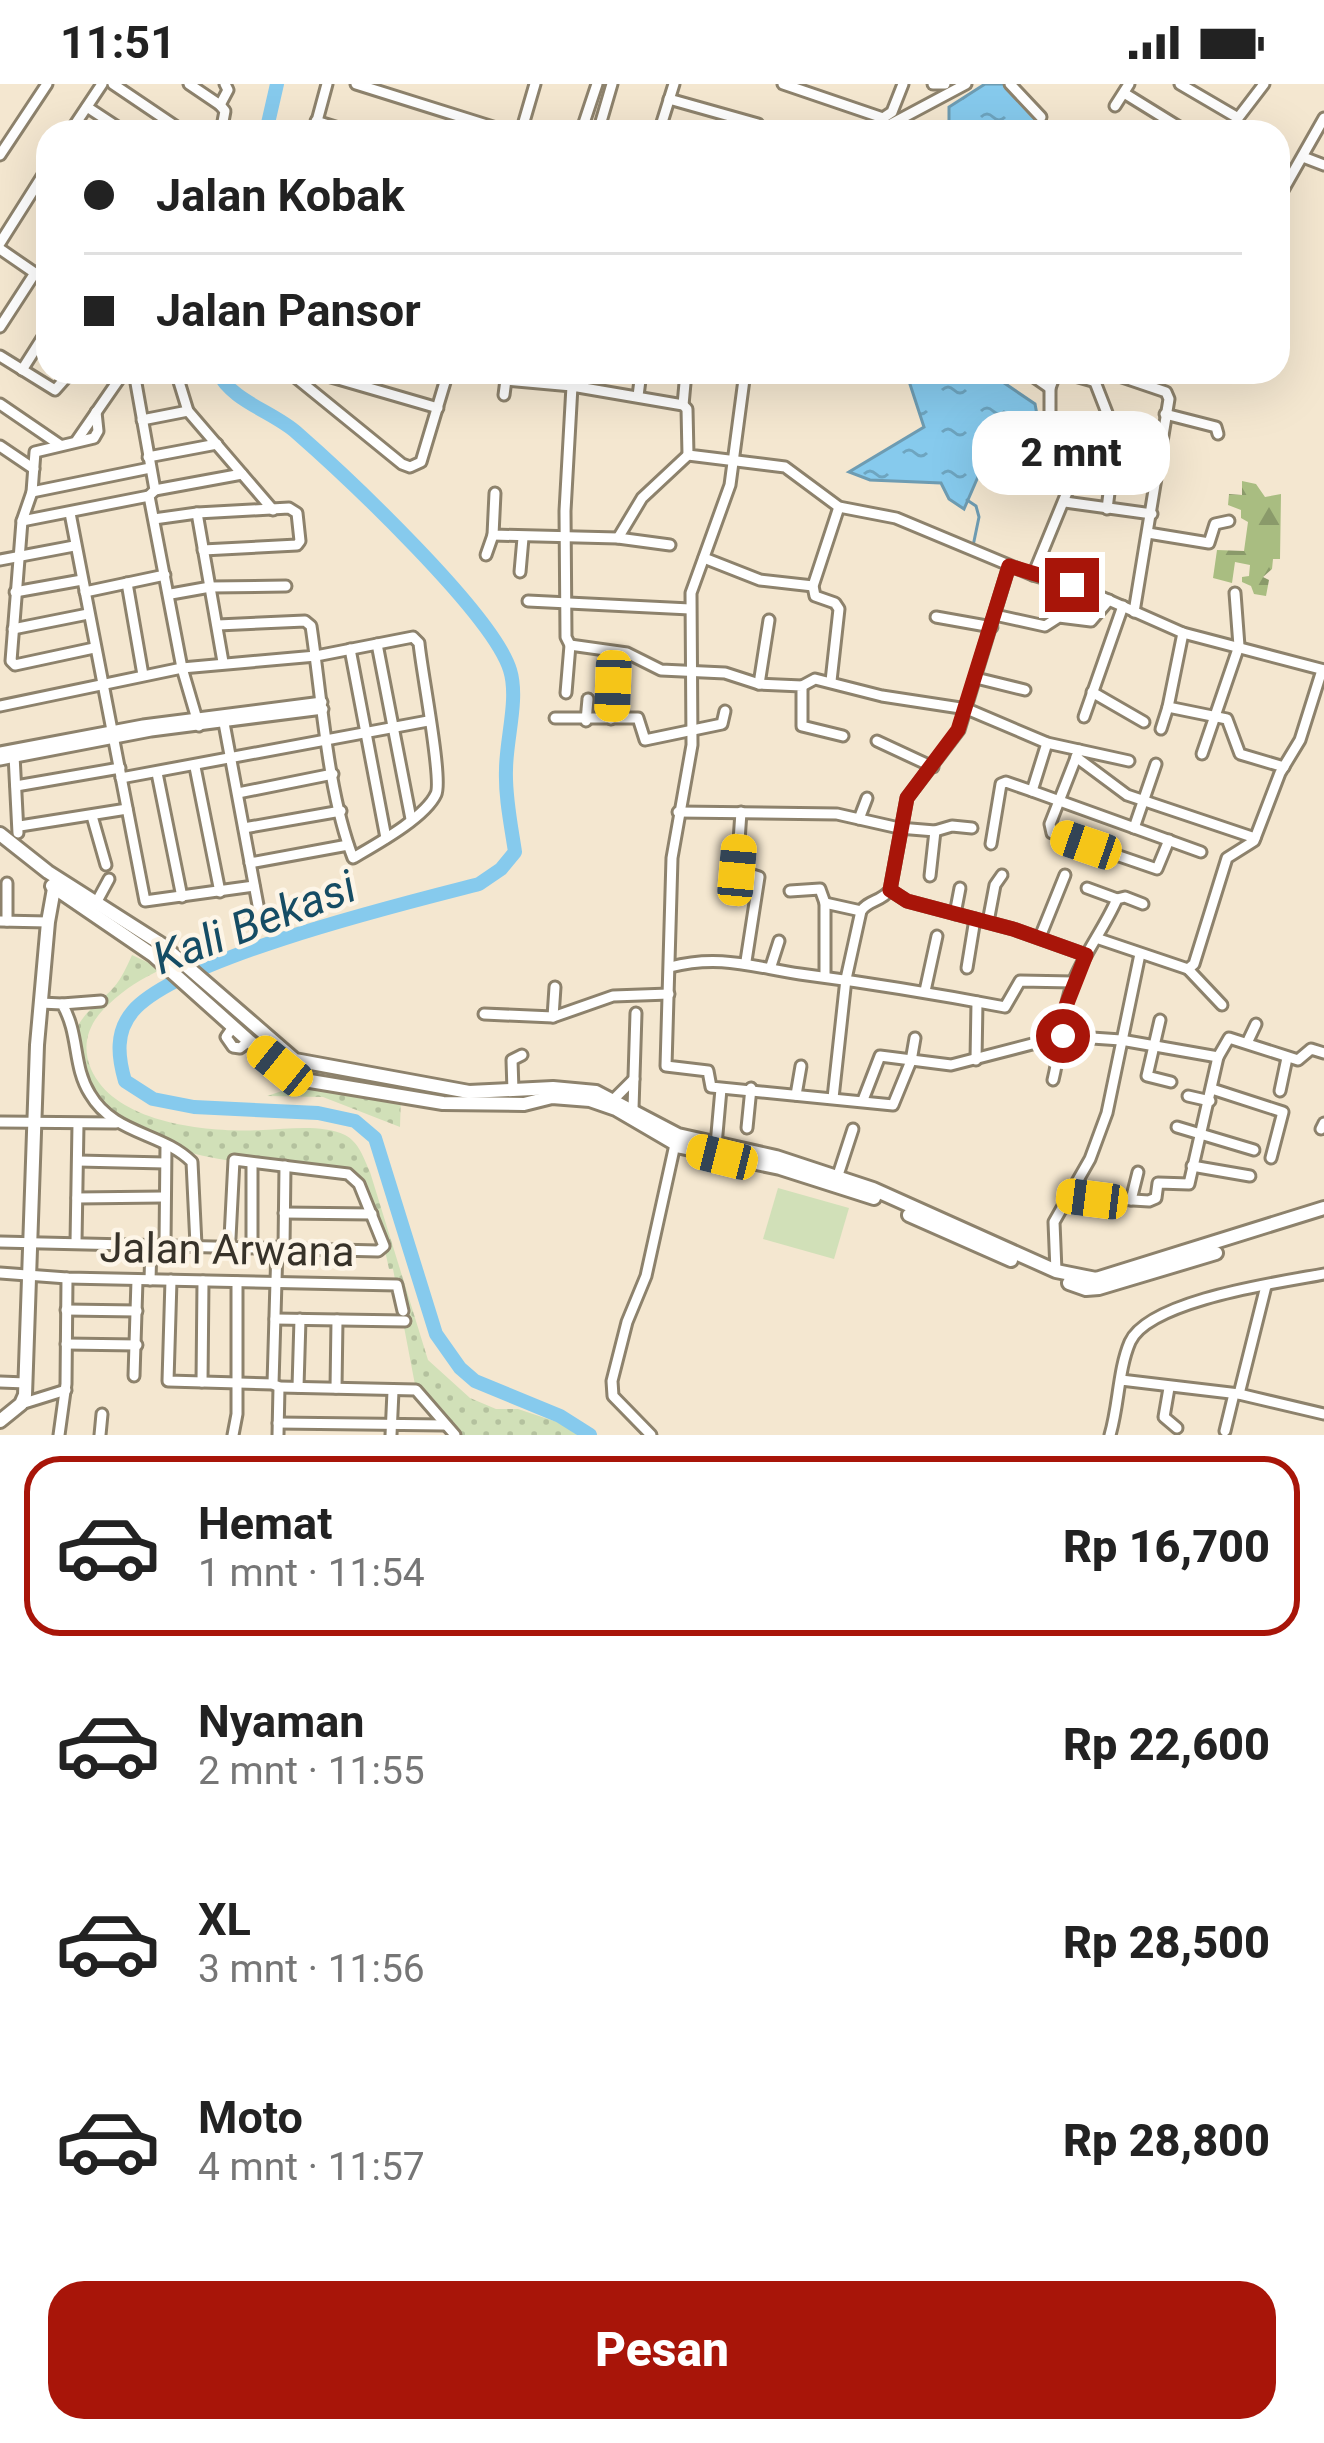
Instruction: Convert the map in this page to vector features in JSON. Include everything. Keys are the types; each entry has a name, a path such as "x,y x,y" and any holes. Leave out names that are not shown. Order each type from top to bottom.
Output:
{"main road":[{"path":"0,834 53,879 136,937 170,952 233,1027 298,1078 443,1103 524,1104 552,1097 590,1100 676,1139 830,1176 954,1237 1086,1289 1324,1212"},
{"path":"53,879 96,903 153,956 295,1060 469,1092 575,1089 615,1098 676,1139 830,1176 1056,1271 1096,1279 1177,1260"},
{"path":"1,1420 21,1404 26,1383 33,1122 53,879"},
{"path":"401,1095 403,1080"}],"street":[{"path":"0,154 47,84"},
{"path":"78,120 102,84"},
{"path":"113,84 166,120"},
{"path":"189,84 220,104 223,120"},
{"path":"220,104 228,90 225,84"},
{"path":"317,120 327,84"},
{"path":"356,84 471,120"},
{"path":"585,120 597,84"},
{"path":"602,120 612,84"},
{"path":"663,120 674,84"},
{"path":"786,84 883,118 892,112 902,84"},
{"path":"933,84 945,84"},
{"path":"898,120 966,84"},
{"path":"1010,84 1041,117"},
{"path":"1180,84 1238,118 1264,84"},
{"path":"524,120 532,85"},
{"path":"1115,106 1126,89 1170,120"},
{"path":"670,99 744,120"},
{"path":"87,106 107,120"},
{"path":"1290,179 1324,118"},
{"path":"1303,157 1324,165"},
{"path":"0,327 35,273 0,246 36,190"},
{"path":"22,370 36,348"},
{"path":"0,356 36,378"},
{"path":"77,440 116,384"},
{"path":"136,384 154,519 182,668 198,722"},
{"path":"180,384 188,411 272,510"},
{"path":"304,384 410,467 421,462 444,384"},
{"path":"333,407 342,384"},
{"path":"357,384 437,408"},
{"path":"504,395 506,384"},
{"path":"559,384 687,409 688,455 642,498 618,538"},
{"path":"638,397 640,384"},
{"path":"683,405 685,384"},
{"path":"744,384 736,460 725,504 692,586 692,729 671,876 666,1066 708,1071 711,1087 721,1089 751,1088 894,1105 915,1038"},
{"path":"1044,384 1050,388"},
{"path":"1033,575 1065,502 1070,477 1050,416 1052,384"},
{"path":"1103,384 1116,436 1107,509"},
{"path":"1134,612 1152,514 1166,392 1135,384"},
{"path":"566,693 565,536 572,386"},
{"path":"0,404 60,445"},
{"path":"142,420 188,411"},
{"path":"16,457 94,438 96,412"},
{"path":"1165,414 1216,427 1218,434"},
{"path":"1116,436 1162,440"},
{"path":"32,492 217,443"},
{"path":"0,446 34,469"},
{"path":"35,452 32,492 22,520 10,661 15,665 94,648"},
{"path":"688,455 785,467 839,507 896,518 1009,566 1072,584 1183,633 1323,670 1300,740 1283,767 1252,844 1227,858 1202,942 1188,969"},
{"path":"1061,456 1112,458"},
{"path":"22,520 242,474"},
{"path":"486,555 493,535 495,493"},
{"path":"1065,502 1152,514"},
{"path":"831,681 839,609 815,596 813,586 839,507"},
{"path":"154,519 295,510 297,545 203,550"},
{"path":"70,513 145,901 254,886"},
{"path":"197,513 223,662"},
{"path":"1148,533 1209,543 1215,524 1229,521"},
{"path":"493,535 618,538 670,545"},
{"path":"520,572 523,538"},
{"path":"0,560 74,546"},
{"path":"704,558 760,580 813,586"},
{"path":"833,1098 846,979 861,911 890,890 907,798 954,739 1009,566"},
{"path":"15,592 127,583 165,574"},
{"path":"127,583 143,675"},
{"path":"171,594 210,587 286,586"},
{"path":"1202,754 1239,646 1235,593"},
{"path":"995,615 1045,626 1059,617 1091,621 1109,600"},
{"path":"528,601 690,609"},
{"path":"1084,717 1123,606"},
{"path":"13,629 88,614"},
{"path":"936,616 992,628"},
{"path":"759,684 770,620"},
{"path":"0,706 182,668 316,656 417,639 438,790 411,819 353,858 326,740 316,656 311,626 305,621 218,625"},
{"path":"1161,729 1183,633"},
{"path":"376,644 411,819"},
{"path":"569,645 635,656 654,669 724,673 759,684 802,686 815,679 831,681 882,696 967,709 1077,754 1129,761"},
{"path":"350,649 386,838"},
{"path":"976,678 1025,691"},
{"path":"611,719 613,686"},
{"path":"802,686 802,726 843,736"},
{"path":"1092,692 1144,722"},
{"path":"586,721 587,699"},
{"path":"0,756 113,734 322,706"},
{"path":"1168,707 1216,714 1230,721 1240,754 1283,767"},
{"path":"555,718 639,719 645,740 722,724 725,711"},
{"path":"219,721 231,760 260,916"},
{"path":"16,787 157,773 428,721"},
{"path":"877,742 933,767"},
{"path":"1032,791 1048,743"},
{"path":"14,753 19,830 127,809"},
{"path":"1077,754 1116,790 1255,838"},
{"path":"1077,754 1050,824 1052,833 1154,869 1160,867 1169,841"},
{"path":"1134,828 1156,764"},
{"path":"195,766 220,892"},
{"path":"157,773 182,897"},
{"path":"238,794 333,774"},
{"path":"991,844 1001,784 1006,782 1201,851"},
{"path":"859,819 867,797"},
{"path":"244,828 341,811"},
{"path":"678,812 836,814 899,828 972,828"},
{"path":"742,812 737,870 759,877 746,961"},
{"path":"92,815 106,865"},
{"path":"930,876 935,831"},
{"path":"250,863 348,845"},
{"path":"988,922 995,885 1002,875"},
{"path":"1040,937 1065,875"},
{"path":"96,903 109,879"},
{"path":"7,883 3,921 47,922"},
{"path":"790,891 816,887 824,892 825,976"},
{"path":"956,914 960,888"},
{"path":"1087,888 1143,904"},
{"path":"890,890 907,901 1040,937 1086,955"},
{"path":"1053,1080 1073,982 1117,899"},
{"path":"826,903 861,911"},
{"path":"968,968 975,919"},
{"path":"925,992 937,936"},
{"path":"1099,940 1188,969 1222,1005"},
{"path":"771,966 778,941"},
{"path":"1056,1271 1054,1222 1102,1129 1140,954"},
{"path":"670,967 746,961 1008,1005 1020,981 1073,982"},
{"path":"553,1017 555,987"},
{"path":"484,1014 553,1017 613,996 669,994"},
{"path":"40,1003 101,1001"},
{"path":"976,1060 977,1001"},
{"path":"844,1002 860,1007"},
{"path":"62,1004 76,1032 80,1073 91,1096 116,1123 180,1150 192,1162 196,1245"},
{"path":"633,1109 636,1013"},
{"path":"1160,1020 1147,1076 1172,1082"},
{"path":"1246,1042 1256,1024"},
{"path":"863,1100 878,1056 951,1065 1063,1036 1120,1040 1218,1057"},
{"path":"1158,1183 1189,1184 1218,1057 1227,1038 1287,1058 1300,1060 1311,1049 1324,1053"},
{"path":"513,1090 512,1061 522,1055"},
{"path":"1280,1091 1287,1058"},
{"path":"379,1059 380,1077"},
{"path":"796,1095 801,1066"},
{"path":"615,1098 634,1079"},
{"path":"747,1128 751,1088"},
{"path":"716,1145 721,1089"},
{"path":"1188,1096 1211,1095 1283,1112 1271,1158"},
{"path":"0,1122 116,1123"},
{"path":"76,1242 77,1124"},
{"path":"1177,1126 1254,1150"},
{"path":"830,1176 853,1129"},
{"path":"651,1435 613,1396 612,1381 627,1322 646,1276 676,1139"},
{"path":"165,1244 166,1145"},
{"path":"0,1242 378,1251 384,1246 359,1184 348,1174 234,1160 230,1238"},
{"path":"78,1161 165,1163"},
{"path":"252,1163 252,1246"},
{"path":"285,1166 275,1319 278,1429 391,1430 444,1425"},
{"path":"1192,1166 1250,1176"},
{"path":"1068,1196 1153,1200 1160,1170"},
{"path":"1131,1200 1138,1172"},
{"path":"77,1198 163,1198"},
{"path":"284,1213 372,1214"},
{"path":"150,1280 151,1244"},
{"name":"Jalan Arwana","path":"0,1273 397,1285 404,1316 337,1320"},
{"path":"1110,1435 1130,1342 1155,1316 1324,1274"},
{"path":"59,1435 66,1390 67,1278"},
{"path":"134,1376 137,1280"},
{"path":"170,1280 169,1381 416,1390 455,1435"},
{"path":"202,1382 203,1281"},
{"path":"233,1435 237,1282"},
{"path":"1225,1431 1266,1286"},
{"path":"66,1310 137,1311"},
{"path":"275,1319 337,1320 336,1388"},
{"path":"298,1388 299,1319"},
{"path":"66,1344 137,1345"},
{"path":"1121,1380 1236,1394 1324,1414"},
{"path":"0,1382 26,1383"},
{"path":"1168,1388 1163,1414 1177,1428"},
{"path":"21,1404 66,1390"},
{"path":"391,1430 393,1391"},
{"path":"100,1435 102,1414"}],"green space":[{"path":"1242,481 1256,484 1265,497 1281,494 1280,559 1273,559 1272,569 1263,577 1269,580 1266,596 1254,594 1242,582 1242,577 1249,576 1250,565 1235,562 1232,583 1213,578 1217,550 1244,551 1248,522 1241,518 1241,510 1228,505 1229,494 1242,495"},
{"path":"132,955 162,969 122,993 92,1025 88,1059 103,1088 142,1113 191,1127 315,1128 350,1138 370,1172 428,1360 470,1398 563,1424 577,1435 455,1435 416,1390 393,1269 389,1269 370,1206 348,1174 188,1152 114,1119 90,1092 76,1032 83,1018 117,983"},
{"path":"295,1076 401,1095 400,1127 323,1097 267,1096 282,1091"},
{"path":"778,1188 849,1208 834,1259 763,1239"}],"water":[{"path":"985,84 1006,84 1040,120 949,120 949,107"},
{"path":"910,384 1006,384 1035,404 1051,491 984,463 964,509 949,499 941,483 870,480 849,472 924,427"}],"waterway":[{"name":"Kali Bekasi","path":"269,120 277,84"},
{"name":"Kali Bekasi","path":"226,384 297,433 381,512 448,582 498,646 512,681 506,780 515,852 479,884 296,935 196,971 158,991 133,1011 123,1027 120,1054 125,1081 153,1099 194,1107 318,1113 355,1121 375,1138 436,1334 460,1368 475,1381 560,1416 590,1435"},
{"path":"967,500 976,506 979,517 973,546"}],"route":[{"path":"1063,1036 1064,1011 1086,955 1040,937 925,907 890,890 907,798 958,730 1009,566 1072,585"}]}
